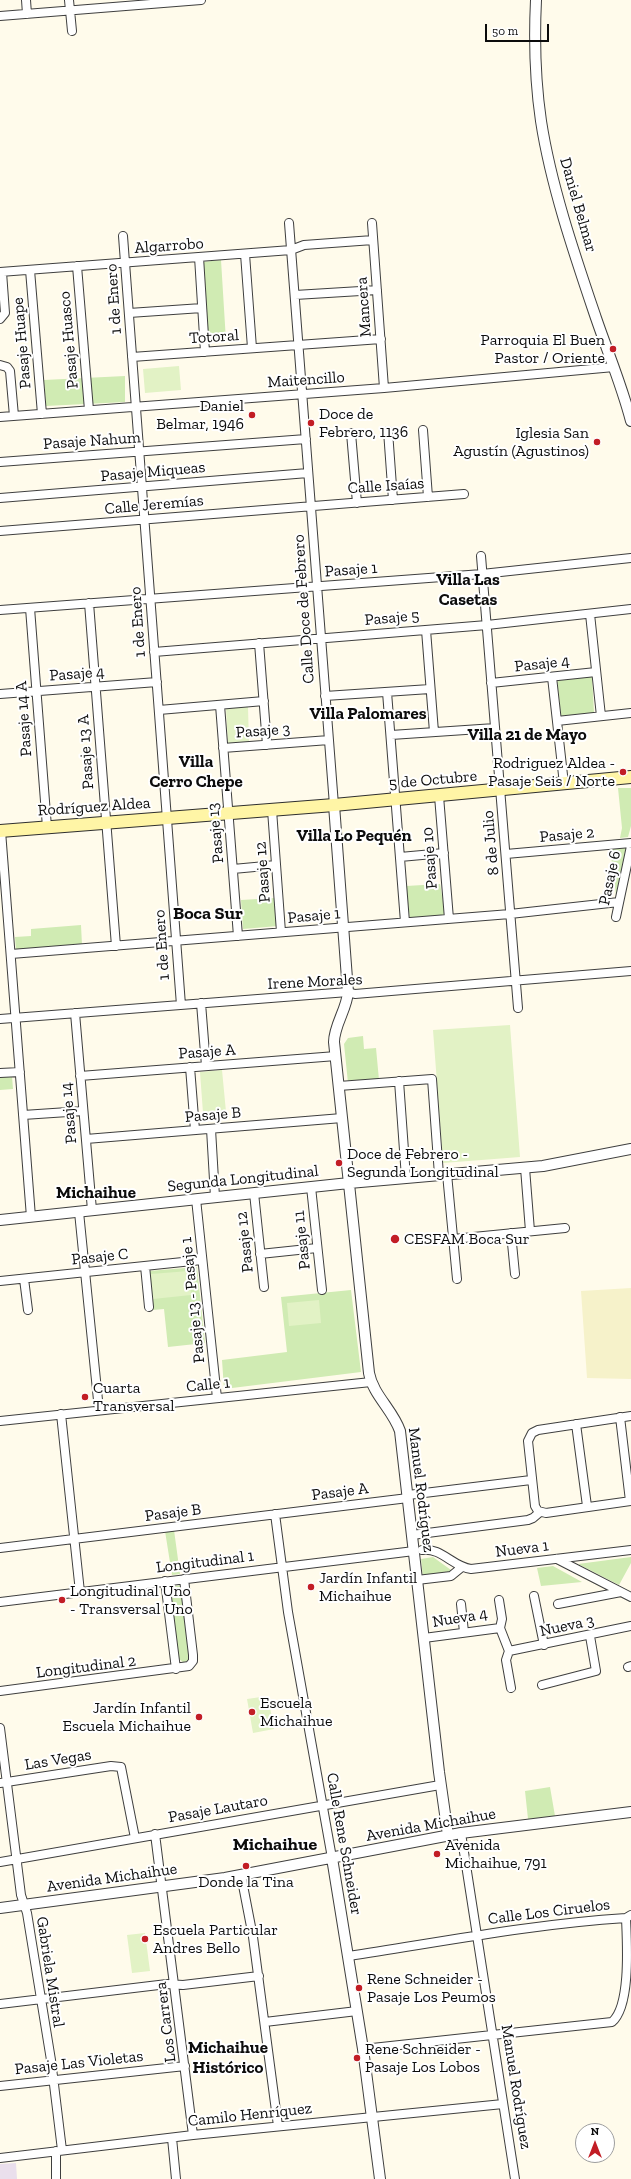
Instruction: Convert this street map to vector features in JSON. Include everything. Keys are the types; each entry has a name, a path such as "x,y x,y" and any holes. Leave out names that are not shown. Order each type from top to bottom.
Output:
{"main road":[{"name":"5 de Octubre","path":"334,805 500,791 631,777"},
{"name":"Rodríguez Aldea","path":"1,831 334,805"}],"street":[{"path":"26,0 27,14"},
{"path":"69,0 72,31"},
{"path":"0,16 70,10 116,3 201,0"},
{"name":"Daniel Belmar","path":"536,0 536,84 548,160 592,306 630,414"},
{"name":"Calle Doce de Febrero","path":"289,223 348,992"},
{"name":"Mancera","path":"372,223 384,388"},
{"name":"1 de Enero","path":"123,236 181,1005"},
{"name":"Algarrobo","path":"1,272 245,254 291,250 304,245 373,240"},
{"path":"245,254 252,348"},
{"path":"199,257 205,352"},
{"name":"Pasaje Huasco","path":"77,266 88,410"},
{"name":"Pasaje Huape","path":"30,270 42,414"},
{"path":"0,319 5,313 1,272"},
{"path":"295,295 377,290"},
{"path":"129,313 202,308"},
{"name":"Totoral","path":"132,357 380,339"},
{"path":"0,365 7,367 10,371 14,416"},
{"name":"Maitencillo","path":"0,417 384,388 614,367"},
{"path":"423,430 428,497"},
{"path":"388,431 393,500"},
{"path":"351,433 357,503"},
{"name":"Pasaje Nahum","path":"0,462 306,439"},
{"name":"Pasaje Miqueas","path":"0,498 308,473"},
{"name":"Calle Isaías","path":"311,506 464,494"},
{"name":"Calle Jeremías","path":"0,531 311,506"},
{"name":"8 de Julio","path":"481,556 518,1008"},
{"name":"Pasaje 1","path":"0,610 482,574 631,558"},
{"name":"Pasaje 13 A","path":"89,603 116,946"},
{"name":"Pasaje 14 A","path":"30,608 47,827"},
{"name":"Pasaje 5","path":"154,652 426,630 631,609"},
{"path":"590,614 601,716"},
{"path":"426,630 434,732"},
{"path":"259,643 267,745"},
{"name":"Pasaje 4","path":"492,683 596,672"},
{"path":"552,677 564,784"},
{"name":"Pasaje 4","path":"0,694 157,682"},
{"path":"325,696 430,689"},
{"path":"387,692 406,922"},
{"path":"159,710 264,701"},
{"name":"Pasaje 13","path":"220,705 238,936"},
{"path":"557,721 631,713"},
{"path":"391,735 495,728"},
{"name":"Pasaje 3","path":"223,748 329,740"},
{"name":"Pasaje 10","path":"439,796 449,919"},
{"name":"Pasaje 12","path":"272,810 281,932"},
{"path":"1,831 4,924 11,954 31,1217"},
{"name":"Pasaje 2","path":"506,854 631,844"},
{"name":"Pasaje 6","path":"616,917 631,844"},
{"path":"400,857 444,853"},
{"path":"233,869 276,865"},
{"name":"Pasaje 1","path":"11,954 510,914 619,902"},
{"name":"Irene Morales","path":"0,1019 348,992 355,994 631,971"},
{"name":"Manuel Rodríguez","path":"348,992 334,1036 370,1382 395,1418 400,1431 412,1535 418,1550 417,1580 440,1785 448,1835"},
{"path":"201,1003 206,1066"},
{"name":"Pasaje 14","path":"75,1013 92,1210"},
{"name":"Pasaje A","path":"80,1076 336,1056"},
{"path":"190,1067 195,1130"},
{"path":"0,1073 20,1072"},
{"path":"339,1086 432,1079 443,1175 453,1238 456,1279"},
{"path":"399,1081 406,1178"},
{"path":"23,1115 83,1111"},
{"name":"Pasaje B","path":"86,1139 342,1118"},
{"path":"211,1129 215,1197"},
{"name":"Segunda Longitudinal","path":"0,1220 349,1183 525,1168 562,1163 631,1149"},
{"path":"525,1168 530,1231"},
{"name":"Pasaje 11","path":"311,1188 322,1290"},
{"name":"Pasaje 12","path":"254,1194 264,1287"},
{"name":"Pasaje 13 - Pasaje 1","path":"196,1199 217,1398"},
{"path":"79,1212 99,1410"},
{"path":"453,1238 565,1228"},
{"path":"511,1233 515,1274"},
{"path":"260,1254 317,1248"},
{"name":"Pasaje C","path":"0,1281 202,1260"},
{"path":"145,1266 149,1307"},
{"path":"24,1279 28,1310"},
{"name":"Calle 1","path":"0,1421 370,1382"},
{"path":"61,1414 80,1592"},
{"path":"540,1512 535,1506 528,1441 530,1435 538,1430 631,1416"},
{"path":"412,1535 528,1520 540,1512 631,1501 620,1417"},
{"path":"576,1424 587,1506"},
{"name":"Pasaje A","path":"275,1514 532,1480"},
{"name":"Pasaje B","path":"74,1539 275,1514"},
{"name":"Calle Rene Schneider","path":"275,1514 281,1567 357,2011 380,2179"},
{"path":"0,1548 74,1539"},
{"name":"Nueva 1","path":"418,1550 433,1549 462,1566 471,1569 631,1550"},
{"name":"Longitudinal 1","path":"0,1602 418,1550"},
{"path":"556,1559 631,1597"},
{"path":"417,1580 451,1576 462,1566"},
{"name":"Longitudinal 2","path":"0,1691 176,1669 189,1666 193,1658 184,1579"},
{"path":"165,1581 176,1669"},
{"path":"558,1604 622,1592"},
{"path":"534,1596 544,1645"},
{"path":"500,1600 502,1619 500,1628 509,1651 506,1660 511,1688"},
{"path":"461,1604 464,1632"},
{"name":"Nueva 3","path":"509,1651 590,1636 631,1626"},
{"name":"Nueva 4","path":"424,1638 500,1628"},
{"path":"542,1685 596,1671 597,1667 590,1636"},
{"name":"Gabriela Mistral","path":"0,1728 3,1783 21,1895 24,1904 54,2080 59,2151 56,2179"},
{"name":"Las Vegas","path":"3,1783 111,1766 120,1768 135,1838"},
{"name":"Pasaje Lautaro","path":"0,1862 440,1785"},
{"name":"Avenida Michaihue","path":"0,1908 240,1875 461,1833 631,1812"},
{"name":"Manuel Rodríguez","path":"461,1833 492,2036 516,2179"},
{"name":"Los Carrera","path":"155,1834 193,2135"},
{"path":"240,1875 259,1976 278,2126"},
{"path":"363,2050 605,2023 614,2020 620,2013 628,1983 628,1916"},
{"name":"Calle Los Ciruelos","path":"348,1956 537,1926 628,1916"},
{"path":"0,2004 40,1998 259,1976"},
{"path":"265,2022 357,2011"},
{"name":"Pasaje Las Violetas","path":"0,2086 185,2066"},
{"name":"Camilo Henríquez","path":"0,2158 193,2135 503,2104"},
{"path":"172,2138 176,2179"}],"shaded area":[{"path":"631,1288 631,1379 587,1378 581,1291"},
{"path":"16,2163 17,2179 0,2179 0,2164"}],"green space":[{"path":"221,260 226,341 208,343 202,262"},
{"path":"179,366 181,390 145,393 143,369"},
{"path":"125,376 125,402 46,406 44,380"},
{"path":"592,676 594,713 561,716 557,679"},
{"path":"248,707 249,743 228,744 226,708"},
{"path":"618,788 631,788 631,826 628,837 620,838 622,828"},
{"path":"626,847 616,895 610,848"},
{"path":"440,884 445,913 442,916 410,920 406,886"},
{"path":"275,898 278,926 243,929 241,900"},
{"path":"81,925 82,945 16,950 15,937 31,936 31,929"},
{"path":"510,1025 520,1157 443,1163 433,1030"},
{"path":"363,1036 364,1049 376,1048 379,1080 348,1083 344,1044 348,1038"},
{"path":"222,1070 226,1112 203,1113 200,1072"},
{"path":"0,1076 12,1076 13,1089 0,1090"},
{"path":"197,1267 205,1343 168,1347 164,1309 153,1310 149,1271"},
{"path":"189,1271 191,1295 153,1299 151,1274"},
{"path":"351,1290 361,1372 224,1389 222,1360 287,1352 281,1297"},
{"path":"319,1300 321,1323 289,1326 287,1303"},
{"path":"174,1530 180,1574 172,1575 165,1531"},
{"path":"433,1557 451,1570 449,1573 423,1577 421,1559"},
{"path":"631,1557 631,1563 619,1585 578,1564"},
{"path":"553,1566 582,1582 541,1586 537,1568"},
{"path":"181,1585 189,1657 188,1661 183,1662 179,1659 170,1587"},
{"path":"268,1696 274,1729 253,1733 247,1699"},
{"path":"550,1787 555,1816 528,1819 525,1791"},
{"path":"145,1933 150,1971 132,1973 127,1935"}],"place":[{"name":"Parroquia El Buen Pastor / Oriente","path":"613,349"},
{"name":"Daniel Belmar, 1946","path":"252,415"},
{"name":"Doce de Febrero, 1136","path":"311,423"},
{"name":"Iglesia San Agustín (Agustinos)","path":"597,442"},
{"name":"Rodriguez Aldea - Pasaje Seis / Norte","path":"623,772"},
{"name":"Doce de Febrero - Segunda Longitudinal","path":"339,1163"},
{"name":"CESFAM Boca Sur","path":"395,1239"},
{"name":"Cuarta Transversal","path":"85,1397"},
{"name":"Jardín Infantil Michaihue","path":"311,1587"},
{"name":"Longitudinal Uno - Transversal Uno","path":"62,1600"},
{"name":"Escuela Michaihue","path":"252,1712"},
{"name":"Jardín Infantil Escuela Michaihue","path":"199,1717"},
{"name":"Avenida Michaihue, 791","path":"437,1854"},
{"name":"Donde la Tina","path":"246,1866"},
{"name":"Escuela Particular Andres Bello","path":"145,1939"},
{"name":"Rene Schneider - Pasaje Los Peumos","path":"359,1988"},
{"name":"Rene Schneider - Pasaje Los Lobos","path":"357,2058"}],"district":[{"name":"Villa Las Casetas","path":"468,590"},
{"name":"Villa Palomares","path":"368,714"},
{"name":"Villa 21 de Mayo","path":"527,735"},
{"name":"Villa Cerro Chepe","path":"196,772"},
{"name":"Villa Lo Pequén","path":"354,836"},
{"name":"Boca Sur","path":"208,914"},
{"name":"Michaihue","path":"96,1193"},
{"name":"Michaihue","path":"275,1845"},
{"name":"Michaihue Histórico","path":"228,2058"}]}
